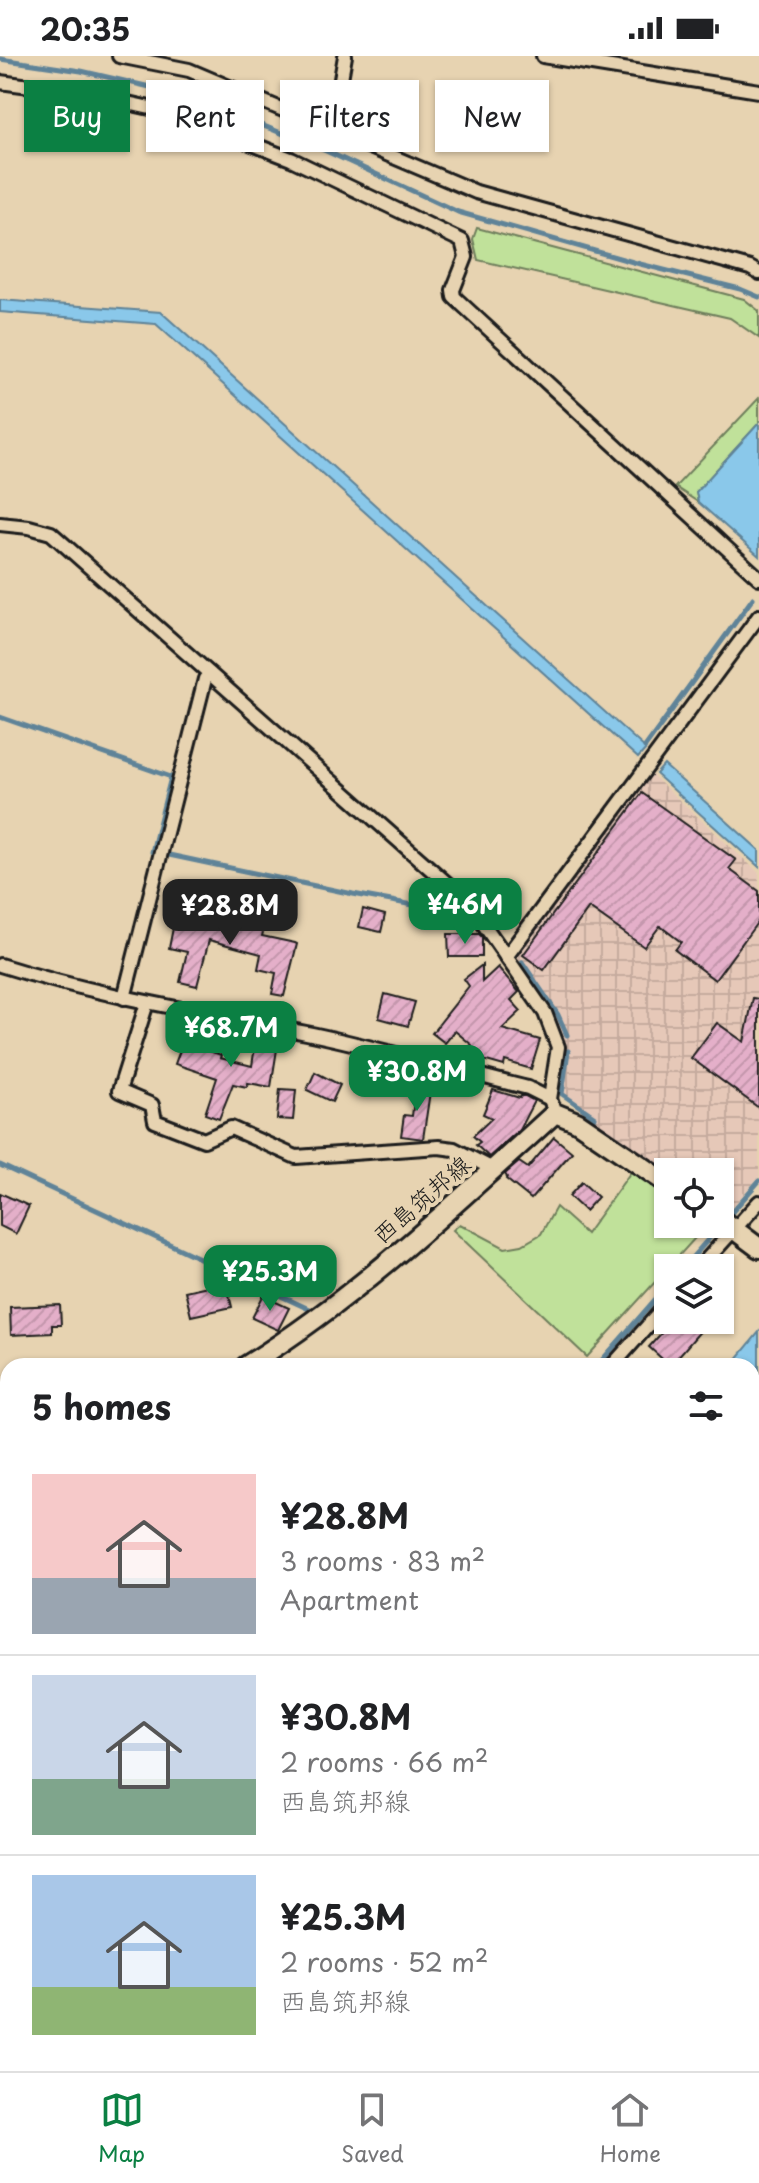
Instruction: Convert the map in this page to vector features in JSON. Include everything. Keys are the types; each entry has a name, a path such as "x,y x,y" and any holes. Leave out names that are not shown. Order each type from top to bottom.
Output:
{"main road":[{"name":"西島筑邦線","path":"258,1358 344,1298 418,1238 493,1169 552,1106"},
{"path":"552,1106 654,1174"},
{"path":"734,1229 759,1248"}],"street":[{"path":"119,56 189,70 280,109"},
{"path":"341,80 345,56"},
{"path":"543,56 759,91"},
{"path":"0,82 82,93 173,113 291,159 462,241 466,257 453,290 454,297 759,578"},
{"path":"382,152 476,192 759,273"},
{"path":"0,524 51,533 469,903 545,1013 558,1047 552,1106"},
{"path":"506,957 759,616"},
{"path":"124,998 205,679 210,674"},
{"path":"0,965 57,983 325,1037 528,1088 552,1106"},
{"path":"147,1003 119,1091 152,1105 155,1121 204,1140 231,1128 296,1157 439,1147 454,1149 493,1169"},
{"path":"734,1219 759,1202"},
{"path":"619,1358 654,1319"}],"shaded area":[{"path":"651,774 759,873 759,1177 734,1205 734,1158 654,1158 654,1163 560,1095 566,1046 555,1016 517,956"}],"green space":[{"path":"477,228 744,299 759,311 759,338 730,318 478,260 473,239"},
{"path":"759,398 759,423 696,492 698,502 675,487"},
{"path":"633,1169 654,1186 654,1238 695,1238 680,1254 654,1254 654,1283 587,1357 453,1230 460,1224 505,1248 522,1245 541,1234 556,1207 586,1234"}],"water":[{"path":"0,300 161,312 646,749 638,758 156,324 0,312"},
{"path":"759,423 759,556 698,502 696,492"},
{"path":"664,765 759,850 759,867 656,774"},
{"path":"759,1332 759,1358 738,1358"}],"building":[{"path":"642,793 736,860 729,869 759,891 759,920 715,980 675,950 681,942 660,926 644,947 589,908 544,970 523,955"},
{"path":"237,882 271,889 268,905 234,898"},
{"path":"363,909 385,915 381,932 359,927"},
{"path":"176,913 219,921 220,918 264,929 262,936 297,944 284,996 272,994 276,973 258,969 261,954 209,940 197,986 180,982 187,952 169,948"},
{"path":"448,934 479,934 482,937 482,957 449,957"},
{"path":"482,965 482,982 498,967 519,992 511,1000 521,1011 502,1029 540,1040 531,1069 505,1061 504,1066 483,1060 481,1067 467,1063 472,1045 455,1031 445,1043 432,1033 469,986 464,979"},
{"path":"385,994 415,1002 408,1026 379,1018"},
{"path":"753,998 759,999 759,1108 691,1058 717,1023 744,1042"},
{"path":"257,1033 279,1037 271,1087 233,1084 219,1119 205,1114 217,1078 175,1064 183,1042 221,1055 220,1058 252,1066"},
{"path":"375,1064 410,1073 405,1090 369,1085"},
{"path":"315,1072 340,1085 332,1102 307,1090"},
{"path":"416,1083 431,1085 423,1139 401,1136 404,1115 412,1116"},
{"path":"280,1089 296,1090 293,1120 277,1119"},
{"path":"493,1090 520,1098 525,1096 534,1101 519,1130 489,1157 476,1145 480,1142 473,1136 492,1118 483,1114"},
{"path":"554,1137 572,1152 531,1199 506,1179 505,1174 519,1162 528,1168"},
{"path":"582,1182 598,1197 585,1211 569,1196"},
{"path":"0,1193 29,1206 16,1234 0,1226"},
{"path":"226,1282 232,1307 191,1316 185,1291"},
{"path":"263,1296 289,1308 278,1330 252,1318"},
{"path":"60,1305 61,1325 52,1325 52,1333 11,1335 10,1307"},
{"path":"661,1334 698,1334 677,1358 661,1358 649,1347"}],"waterway":[{"path":"0,59 81,71 189,96 326,151 458,212 740,289 759,297"},
{"path":"645,747 753,598"},
{"path":"0,717 171,777 152,852"},
{"path":"169,855 468,915"},
{"path":"522,962 558,1015 567,1035"},
{"path":"568,1051 562,1094 595,1117"},
{"path":"0,1165 311,1310"},
{"path":"734,1210 759,1181"},
{"path":"695,1254 709,1238"},
{"path":"604,1358 654,1301"}]}
